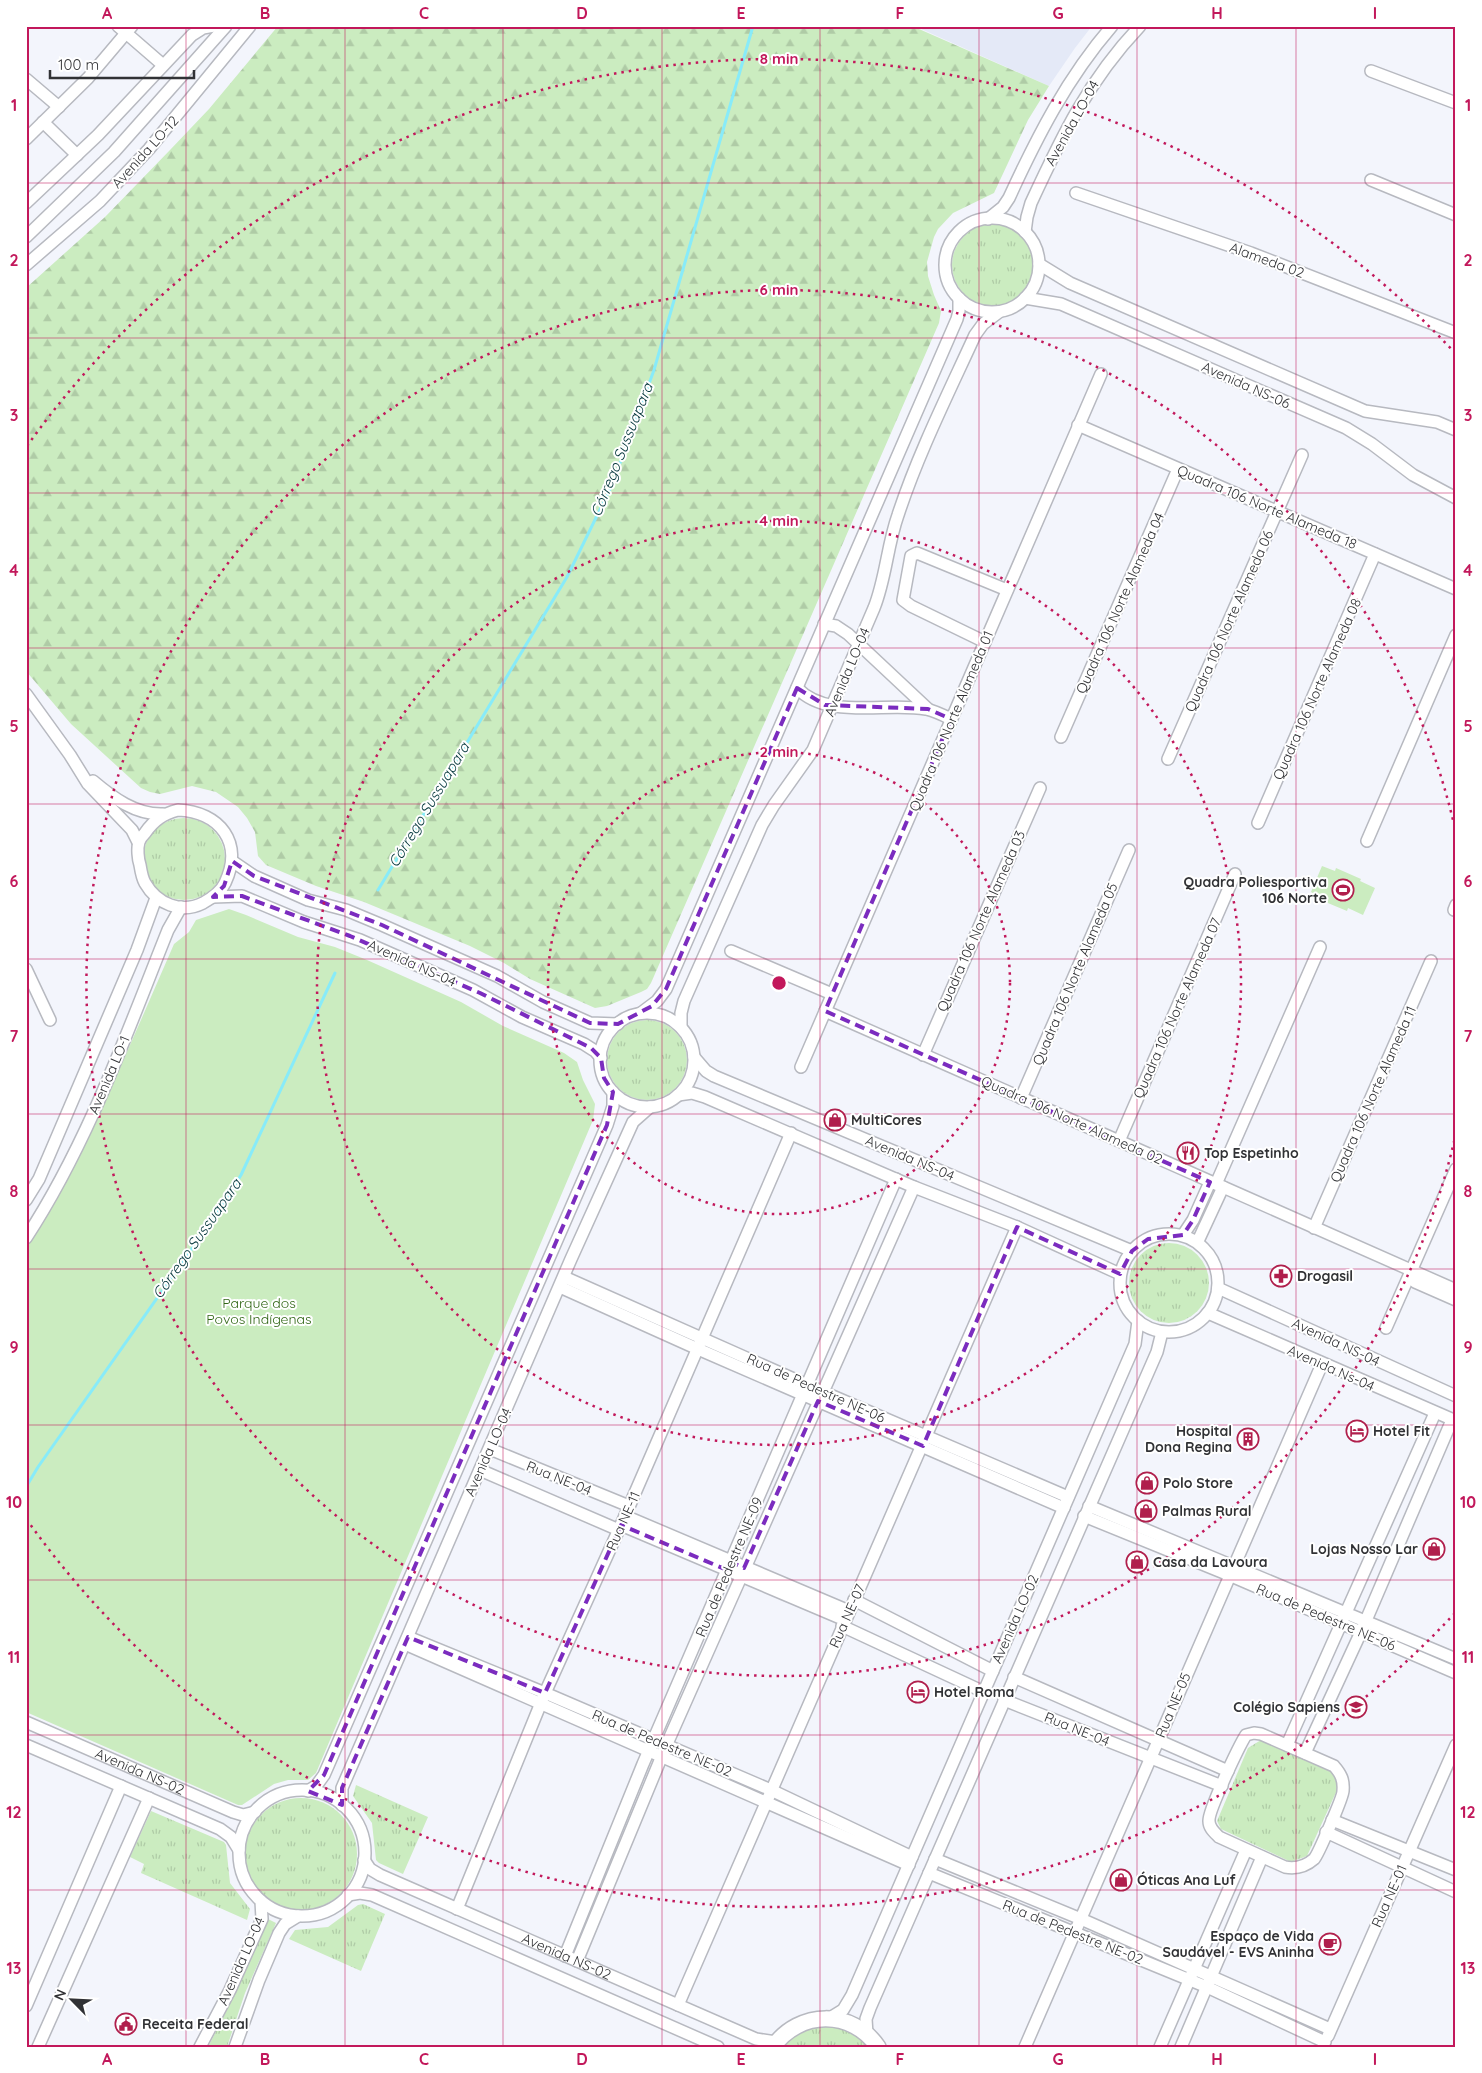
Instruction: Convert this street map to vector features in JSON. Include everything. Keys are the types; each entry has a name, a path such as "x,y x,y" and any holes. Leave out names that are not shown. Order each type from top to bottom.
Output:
{"main road":[{"name":"Avenida NS-02","path":"775,2044 786,2032 800,2023 830,2018 848,2022 867,2034 878,2047"}],"street":[{"name":"Avenida LO-12","path":"26,264 100,201 149,149 250,26"},
{"name":"Avenida LO-04","path":"988,219 1003,207 1009,198 1056,103 1082,63 1112,26"},
{"name":"Avenida LO-04","path":"1026,232 1027,217 1031,203 1073,115 1100,72 1140,26"},
{"path":"26,203 77,155 192,35 203,28 226,27"},
{"name":"Avenida LO-12","path":"26,237 114,152 226,27"},
{"path":"26,138 88,78 125,28 163,65"},
{"path":"1371,71 1456,103"},
{"path":"26,79 59,106"},
{"path":"44,122 77,155"},
{"path":"1371,180 1456,215"},
{"name":"Alameda 02","path":"1076,193 1251,253 1456,332"},
{"path":"988,219 1008,222 1026,232 1034,244 1039,264 1035,284 1025,298 1016,306 999,312 987,312 975,309 959,298 952,288 947,274 946,260 949,248 958,234 966,227 988,219"},
{"name":"Avenida NS-06","path":"1039,264 1070,283 1365,411 1437,422 1456,430"},
{"path":"641,1013 657,1001 666,989 957,319 960,311 959,298"},
{"name":"Avenida NS-06","path":"1025,298 1061,304 1346,428 1372,444 1413,475 1456,498"},
{"name":"Avenida LO-04","path":"681,1028 681,1010 684,1001 762,825 777,800 811,754 859,644 881,590 894,528 914,474 975,335 983,324 999,312"},
{"name":"Quadra 106 Norte Alameda 01","path":"800,1067 1101,374"},
{"name":"Quadra 106 Norte Alameda 18","path":"1078,426 1456,589"},
{"name":"Quadra 106 Norte Alameda 06","path":"1168,759 1302,455"},
{"name":"Quadra 106 Norte Alameda 04","path":"1060,737 1178,469"},
{"path":"985,642 911,606 903,600 911,556 917,552 1007,590"},
{"name":"Quadra 106 Norte Alameda 08","path":"1258,823 1375,554"},
{"path":"824,624 830,624 842,630 928,709"},
{"path":"1366,841 1456,635"},
{"path":"797,688 812,700 832,706 928,709 951,719"},
{"path":"26,694 70,755 88,784 132,830 138,842 139,861 144,882 156,898 164,904 181,907 198,905 213,898 224,886 232,861 229,840 221,827 209,817 194,811 178,810 163,814 150,814 124,804 94,782 70,755"},
{"name":"Quadra 106 Norte Alameda 03","path":"923,1055 1040,788"},
{"path":"138,842 152,824 163,814"},
{"name":"Quadra 106 Norte Alameda 05","path":"1021,1098 1129,850"},
{"name":"Avenida NS-04","path":"232,861 254,876 302,897 346,910 382,925 497,976 543,1002 590,1023 618,1024"},
{"name":"Quadra 106 Norte Alameda 07","path":"1119,1141 1235,874"},
{"name":"Avenida NS-04","path":"213,898 242,896 304,922 360,940 480,993 527,1019 584,1044 595,1051 601,1058"},
{"name":"Avenida LO-1","path":"26,1200 39,1179 137,950 156,898"},
{"name":"Avenida LO-1","path":"26,1238 42,1214 73,1156 98,1103 168,930 181,907"},
{"path":"1198,1241 1216,1184 1320,947"},
{"path":"730,952 832,994"},
{"name":"Quadra 106 Norte Alameda 11","path":"1314,1228 1431,961"},
{"path":"26,969 50,1020"},
{"name":"Quadra 106 Norte Alameda 02","path":"824,1012 1216,1184 1314,1228 1413,1276 1456,1290"},
{"path":"641,1013 663,1016 681,1028"},
{"name":"Avenida NS-04","path":"601,1058 605,1039 618,1024 631,1016 641,1013"},
{"name":"Avenida NS-04","path":"681,1028 692,1044 694,1057 706,1071 714,1076 1132,1250"},
{"path":"678,1095 690,1079 694,1057"},
{"path":"601,1058 604,1078 614,1092 632,1104 650,1107"},
{"name":"Avenida LO-04","path":"308,1790 316,1786 324,1775 607,1125 612,1109 614,1092"},
{"name":"Avenida NS-04","path":"650,1107 666,1103 678,1095 701,1095 914,1187 1017,1227 1120,1274"},
{"name":"Avenida LO-04","path":"342,1805 342,1788 629,1129 635,1119 650,1107"},
{"name":"Rua NE-11","path":"457,1909 542,1698 624,1519 790,1133"},
{"path":"1386,1328 1413,1276 1456,1169"},
{"name":"Rua de Pedestre NE-09","path":"565,1956 651,1745 896,1179"},
{"path":"1182,1235 1216,1184"},
{"name":"Rua de Pedestre NE-09","path":"577,1961 664,1751 914,1187"},
{"name":"Rua NE-07","path":"678,2005 845,1619 926,1441 1017,1227"},
{"path":"1161,1235 1182,1235 1198,1241 1208,1251 1214,1263 1218,1288 1208,1313 1187,1329 1162,1332 1138,1322 1129,1311 1121,1296 1120,1274 1132,1250 1148,1239 1161,1235"},
{"path":"1413,1276 1456,1300"},
{"name":"Rua de Pedestre NE-06","path":"562,1282 700,1344 1066,1502"},
{"name":"Avenida NS-04","path":"1218,1288 1456,1396"},
{"name":"Avenida Ns-04","path":"1208,1313 1454,1420"},
{"name":"Avenida LO-02","path":"830,2018 841,2012 850,2000 1135,1344 1138,1322"},
{"name":"Avenida LO-02","path":"867,2034 866,2021 868,2012 1157,1352 1162,1332"},
{"name":"Rua NE-05","path":"1025,2047 1322,1364"},
{"path":"1287,1746 1435,1413"},
{"path":"1305,1753 1454,1420"},
{"name":"Rua NE-04","path":"490,1449 624,1519"},
{"name":"Rua NE-04","path":"480,1470 624,1519"},
{"name":"Rua de Pedestre NE-06","path":"1086,1511 1231,1570 1347,1613 1363,1626 1456,1673"},
{"path":"624,1519 845,1619 984,1692"},
{"name":"Rua de Pedestre NE-06","path":"1231,1570 1342,1624 1363,1626 1456,1659"},
{"path":"854,1600 993,1671"},
{"name":"Rua de Pedestre NE-02","path":"406,1640 651,1745 765,1802 910,1861"},
{"name":"Rua NE-04","path":"1014,1677 1228,1771"},
{"name":"Rua NE-04","path":"1004,1700 1222,1786"},
{"name":"Avenida NS-02","path":"26,1722 233,1812 243,1815 254,1812"},
{"path":"1261,1734 1305,1753 1334,1766 1342,1774 1343,1792 1315,1858 1303,1866 1285,1867 1219,1837 1211,1829 1208,1819 1228,1771 1246,1735 1261,1734"},
{"name":"Avenida NS-02","path":"26,1745 220,1829 231,1837 239,1850 244,1877 250,1889 261,1901 276,1911 298,1916 324,1912 337,1905 348,1895 359,1879 364,1860 364,1845 358,1826 342,1805 326,1795 308,1790 281,1794 266,1801 254,1812 245,1828 239,1850"},
{"name":"Rua NE-01","path":"1324,2044 1456,1745"},
{"name":"Rua de Pedestre NE-02","path":"664,1751 771,1790 910,1861"},
{"path":"26,2006 122,1786"},
{"path":"38,2047 149,1798"},
{"path":"1332,1820 1456,1870"},
{"path":"1326,1832 1456,1892"},
{"path":"1160,2047 1246,1850"},
{"path":"1181,2047 1262,1857"},
{"name":"Rua de Pedestre NE-02","path":"935,1859 1194,1968 1210,1982 1324,2044"},
{"name":"Avenida NS-02","path":"364,1860 367,1866 377,1874 762,2041 775,2044"},
{"name":"Rua de Pedestre NE-02","path":"929,1873 1189,1980 1210,1982 1330,2030"},
{"name":"Avenida NS-02","path":"348,1895 360,1892 372,1896 718,2047"},
{"name":"Avenida LO-04","path":"200,2047 228,1996 262,1919 261,1901"},
{"name":"Avenida LO-04","path":"235,2047 259,1980 279,1933 285,1924 298,1916"}],"highlighted area":[{"path":"797,688 825,705 928,709 951,719 825,1011 1210,1182 1193,1220 1183,1235 1148,1239 1132,1251 1120,1274 1017,1227 923,1446 818,1401 744,1568 731,1562 727,1570 621,1525 545,1693 408,1637 342,1788 342,1805 308,1791 324,1775 607,1125 613,1092 604,1078 601,1058 591,1048 480,993 350,936 242,896 213,897 224,886 232,861 254,876 382,925 590,1023 618,1024 652,1006 666,989"}],"shaded area":[{"path":"920,26 1092,26 1049,86 919,28"}],"green space":[{"path":"278,26 920,26 919,29 1049,86 1028,120 994,193 953,213 938,229 934,237 927,262 928,276 941,311 939,323 651,983 647,989 607,1006 595,1008 530,979 470,946 364,902 316,886 266,865 258,856 255,832 238,807 216,792 192,786 160,794 141,788 71,724 26,671 26,288 105,217 170,150 209,109"},
{"path":"993,224 1009,228 1022,236 1030,249 1034,265 1030,281 1022,294 1009,302 993,306 977,302 964,294 956,281 952,265 956,249 964,236 977,228"},
{"path":"184,818 200,821 213,830 222,843 225,859 222,875 213,888 200,897 184,900 168,897 155,888 146,875 143,859 146,843 155,830 168,821"},
{"name":"Quadra Poliesportiva 106 Norte","path":"1322,866 1335,871 1336,868 1361,879 1360,881 1375,888 1363,915 1348,908 1347,911 1323,901 1323,898 1311,892"},
{"name":"Parque dos Povos Indígenas","path":"229,909 298,937 335,947 367,960 461,1002 503,1026 564,1053 577,1062 583,1080 595,1104 593,1120 316,1773 308,1780 288,1780 274,1784 242,1805 238,1805 26,1712 26,1249 68,1175 106,1099 174,944 189,932 196,920"},
{"path":"647,1020 662,1023 675,1032 684,1045 687,1060 684,1075 675,1088 662,1097 647,1100 632,1097 619,1088 610,1075 607,1060 610,1045 619,1032 632,1023"},
{"path":"1161,1243 1177,1243 1198,1254 1209,1275 1209,1291 1198,1312 1177,1323 1161,1323 1147,1317 1135,1305 1129,1291 1129,1275 1135,1261 1147,1249"},
{"path":"1261,1740 1333,1771 1338,1788 1307,1856 1291,1862 1221,1829 1217,1821 1248,1748"},
{"path":"356,1785 428,1817 403,1874 376,1860 372,1823 353,1796"},
{"path":"301,1798 323,1802 341,1814 353,1832 357,1854 353,1876 341,1894 323,1906 301,1910 279,1906 261,1894 249,1876 245,1854 249,1832 261,1814 279,1802"},
{"path":"151,1811 224,1842 226,1845 230,1883 250,1909 247,1920 141,1873 144,1864 130,1857"},
{"path":"363,1904 385,1914 361,1971 289,1939 295,1930 328,1927 358,1905"},
{"path":"268,1919 276,1923 245,1993 227,2047 208,2047 237,1990"},
{"path":"831,2025 852,2032 870,2047 782,2047 804,2031"}],"waterway":[{"name":"Córrego Sussuapara","path":"378,890 567,577 612,485 654,370 753,26"},
{"name":"Córrego Sussuapara","path":"26,1487 38,1467 222,1206 241,1175 335,973"}],"place":[{"name":"Quadra Poliesportiva 106 Norte","path":"1343,890"},
{"name":"MultiCores","path":"835,1120"},
{"name":"Top Espetinho","path":"1188,1153"},
{"name":"Drogasil","path":"1281,1276"},
{"name":"Hotel Fit","path":"1357,1431"},
{"name":"Hospital Dona Regina","path":"1248,1439"},
{"name":"Polo Store","path":"1147,1483"},
{"name":"Palmas Rural","path":"1146,1511"},
{"name":"Lojas Nosso Lar","path":"1434,1549"},
{"name":"Casa da Lavoura","path":"1137,1562"},
{"name":"Hotel Roma","path":"918,1692"},
{"name":"Colégio Sapiens","path":"1356,1707"},
{"name":"Óticas Ana Luf","path":"1121,1880"},
{"name":"Espaço de Vida Saudável - EVS Aninha","path":"1330,1944"},
{"name":"Receita Federal","path":"126,2024"}]}
